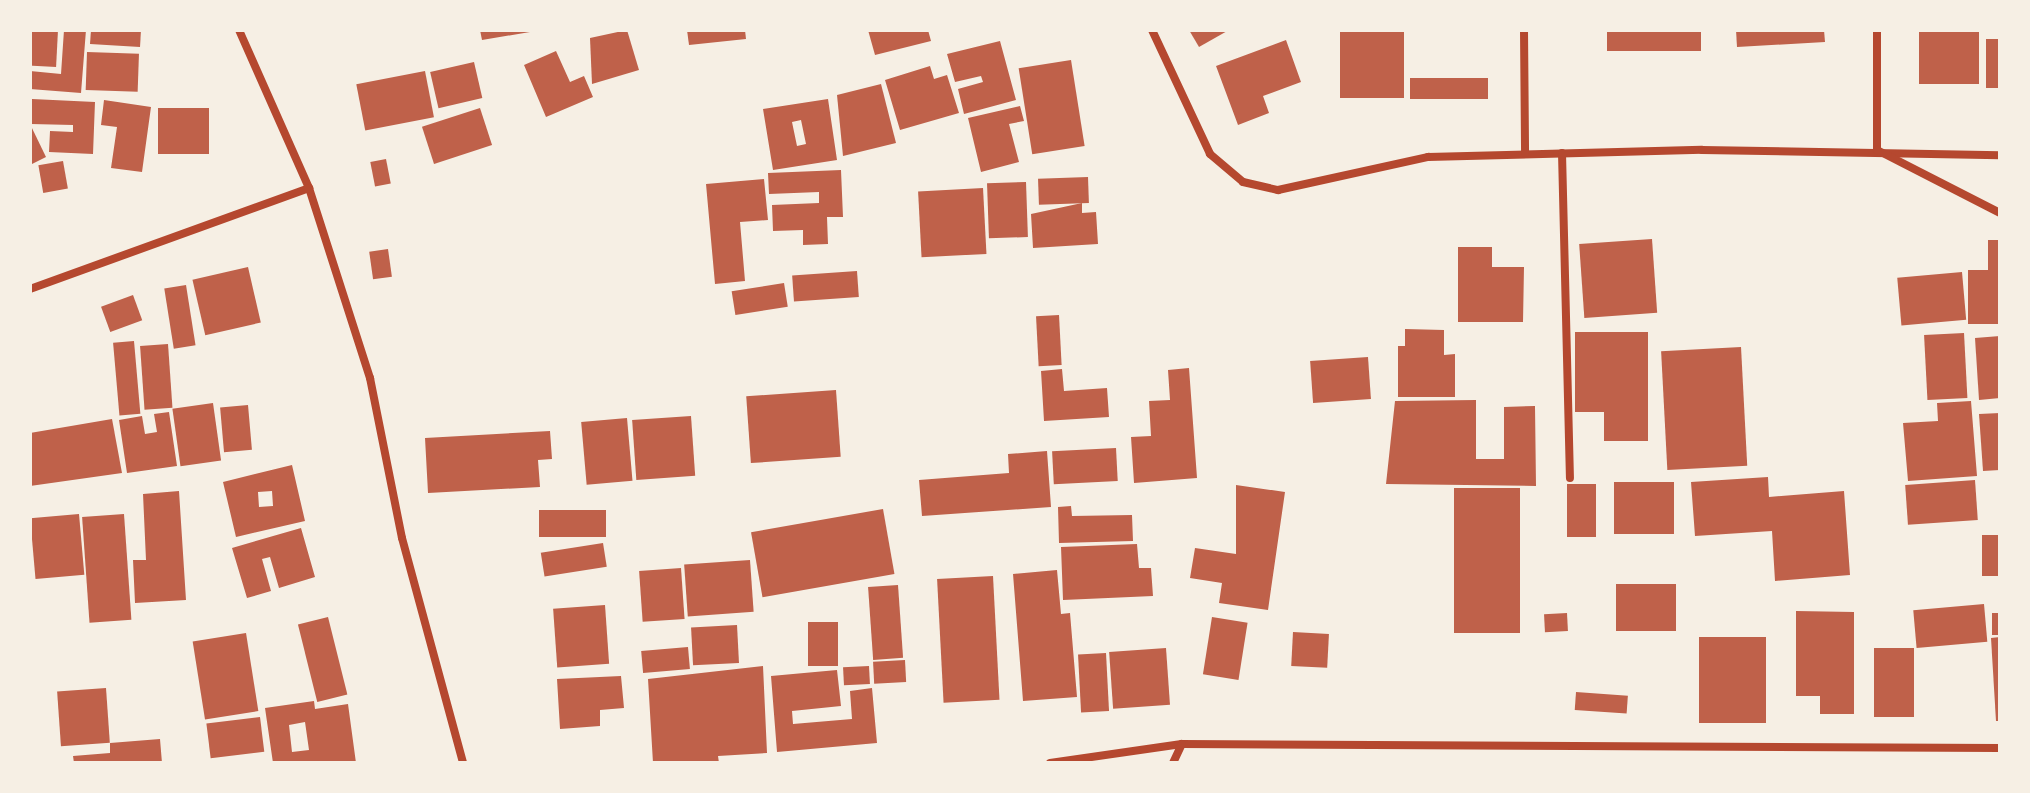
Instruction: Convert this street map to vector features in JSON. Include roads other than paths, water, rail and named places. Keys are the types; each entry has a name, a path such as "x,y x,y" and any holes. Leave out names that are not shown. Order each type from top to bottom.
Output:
{"street":[{"path":"239,30 309,188 370,378 402,538 463,763"},
{"path":"1152,30 1210,154 1243,182 1278,190 1428,157 1525,153 1877,150 2000,155"},
{"path":"1524,30 1525,153"},
{"path":"1877,30 1877,150"},
{"path":"1877,150 2000,213"},
{"path":"1562,153 1570,478"},
{"path":"30,289 309,188"},
{"path":"1050,763 1182,744 2000,748"},
{"path":"1173,763 1182,744"}]}
